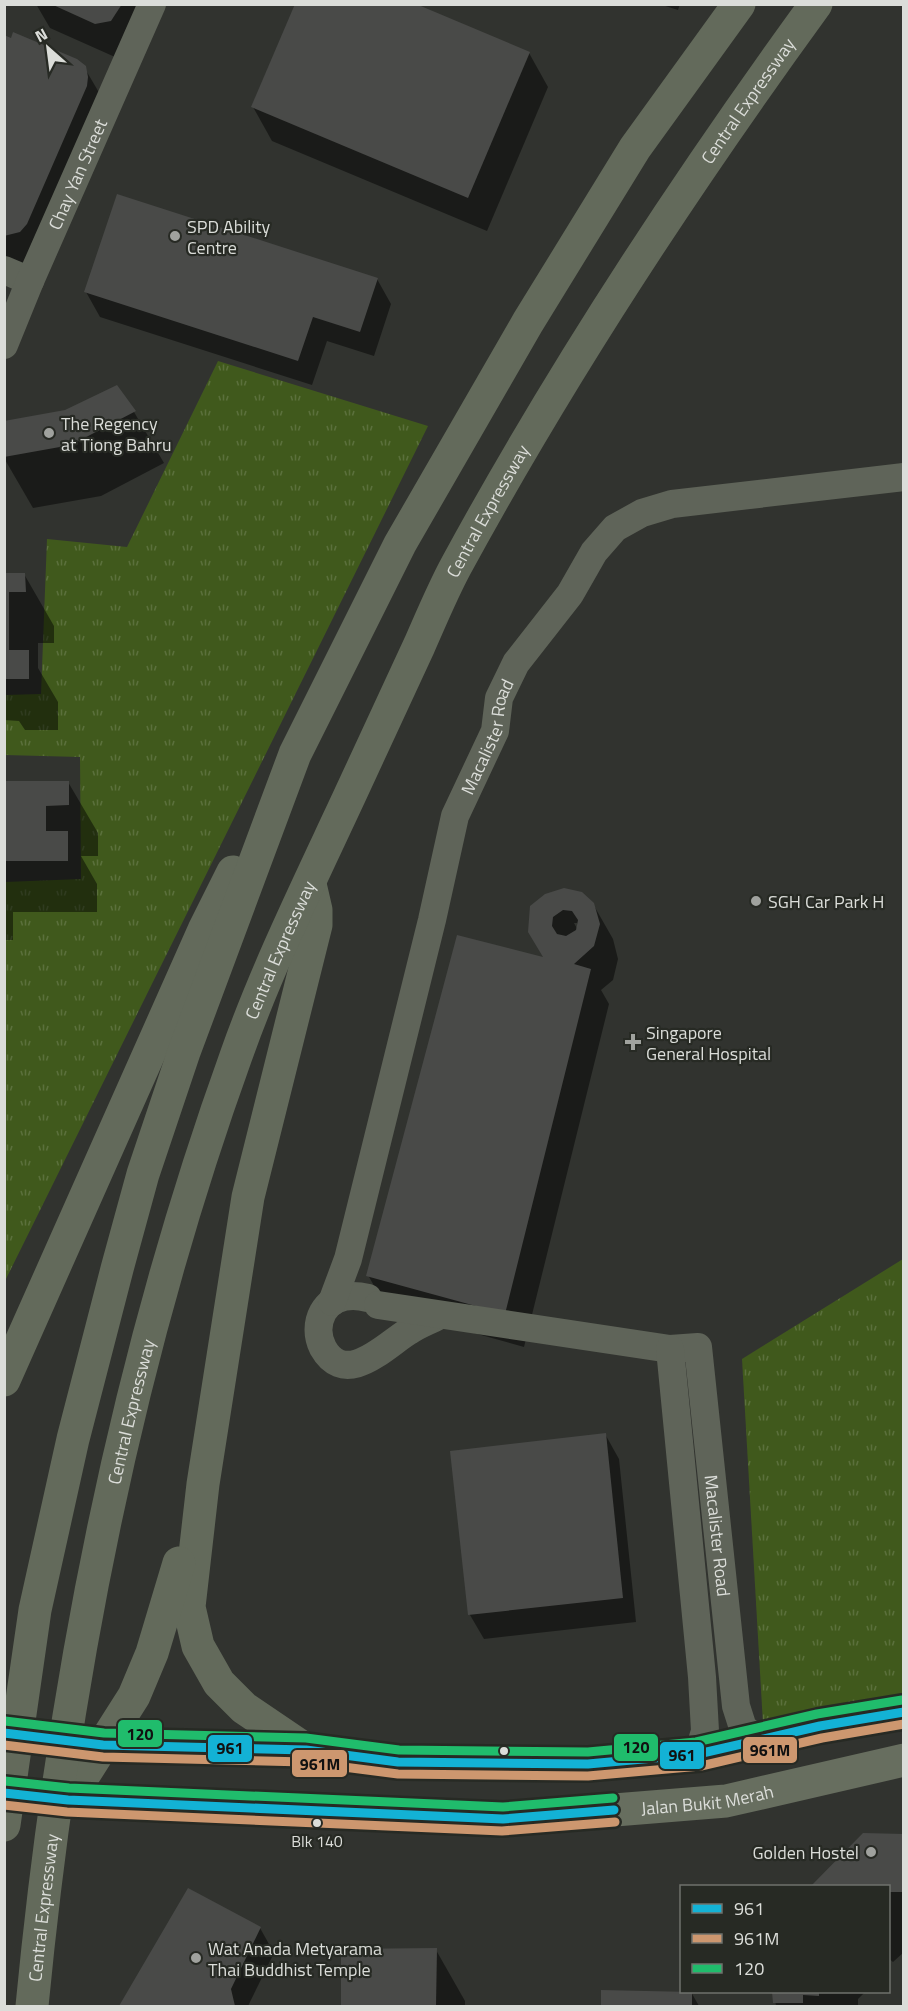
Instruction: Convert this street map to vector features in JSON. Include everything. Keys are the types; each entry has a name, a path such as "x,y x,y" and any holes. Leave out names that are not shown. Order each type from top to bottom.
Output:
{"highway":[{"path":"4,1380 204,930 400,544 528,322 635,148 739,4"},
{"name":"Central Expressway","path":"32,2007 60,1779 84,1622 121,1450 165,1278 237,1051 310,882 453,571 565,377 726,127 816,4"},
{"path":"4,1825 35,1610 73,1439 117,1269 144,1174 184,1052 295,754"},
{"path":"306,1750 244,1708 219,1683 198,1646 189,1607 203,1484 248,1197 316,925 316,910 310,882"},
{"path":"68,1800 134,1696 152,1653 203,1484"},
{"path":"4,1741 18,1794"}],"main road":[{"path":"4,1733 103,1745 306,1750 398,1762 504,1765 588,1764 698,1754 820,1726 903,1712"},
{"name":"Jalan Bukit Merah","path":"18,1794 68,1800 503,1819 726,1800 903,1760"}],"street":[{"name":"Chay Yan Street","path":"4,345 17,276 152,4"},
{"name":"Macalister Road","path":"438,1316 410,1330 367,1362 355,1365 332,1358 324,1349 318,1334 319,1323 332,1302 348,1259 432,921 455,816 495,730 499,698 516,663 570,594 594,552 615,528 642,513 672,504 903,477"},
{"path":"348,1259 355,1282 373,1301 388,1326 387,1338 382,1349"},
{"name":"Macalister Road","path":"332,1302 354,1294 373,1301 438,1316 557,1330 670,1349 698,1347 736,1706 743,1728 761,1741"},
{"name":"Macalister Road","path":"670,1349 702,1677 705,1731 698,1754"}],"green space":[{"path":"218,361 428,426 5,1281 5,882 81,879 80,757 5,755 5,695 41,694 47,539 127,547"},
{"path":"903,1259 903,1695 763,1724 742,1359"}],"building":[{"path":"51,4 122,4 111,21 95,24"},
{"path":"295,4 416,4 530,52 468,198 251,107"},
{"path":"13,32 77,59 86,66 88,77 87,86 27,224 20,232 4,236 4,35 11,38"},
{"name":"SPD Ability Centre","path":"117,194 378,278 360,332 313,317 298,361 84,292"},
{"name":"The Regency at Tiong Bahru","path":"117,385 136,411 71,445 4,457 4,421 65,410"},
{"path":"4,573 25,573 26,592 9,592 9,650 29,650 29,679 4,679"},
{"path":"5,781 69,781 69,805 46,806 46,831 68,831 68,861 5,861"},
{"path":"564,888 582,892 594,903 600,924 594,946 574,964 591,969 505,1314 366,1276 457,935 543,957 528,932 530,906 545,894","holes":["563,910 572,911 578,920 576,930 566,936 557,934 552,926 553,917"]},
{"path":"606,1433 623,1598 468,1615 450,1451"},
{"path":"863,1833 904,1834 904,1892 890,1892 890,1885 812,1885"},
{"name":"Wat Anada Metyarama Thai Buddhist Temple","path":"188,1888 261,1927 231,1989 235,2006 119,2006"},
{"path":"437,1948 436,2006 341,2006 341,1949"},
{"path":"601,1990 692,1993 692,2006 601,2006"},
{"path":"772,1993 819,1993 819,1996 803,1995 803,2003 773,2003"}],"transit line":[{"name":"120","path":"5,1721 104,1733 306,1738 399,1750 588,1752 696,1742 817,1714 902,1700"},
{"name":"961","path":"4,1733 103,1745 306,1750 398,1762 588,1764 698,1754 820,1726 904,1712"},
{"name":"961M","path":"4,1745 103,1757 305,1762 398,1774 588,1776 701,1766 822,1738 904,1724"},
{"name":"120","path":"5,1781 69,1788 503,1807 613,1798"},
{"name":"961","path":"4,1793 68,1800 503,1819 614,1810"},
{"name":"961M","path":"4,1805 67,1812 502,1831 615,1822"}],"place":[{"name":"SPD Ability Centre","path":"175,236"},
{"name":"The Regency at Tiong Bahru","path":"49,433"},
{"name":"SGH Car Park H","path":"756,901"},
{"name":"Singapore General Hospital","path":"633,1042"},
{"name":"Blk 140","path":"317,1823"},
{"name":"Golden Hostel","path":"871,1852"},
{"name":"Wat Anada Metyarama Thai Buddhist Temple","path":"196,1958"}]}
